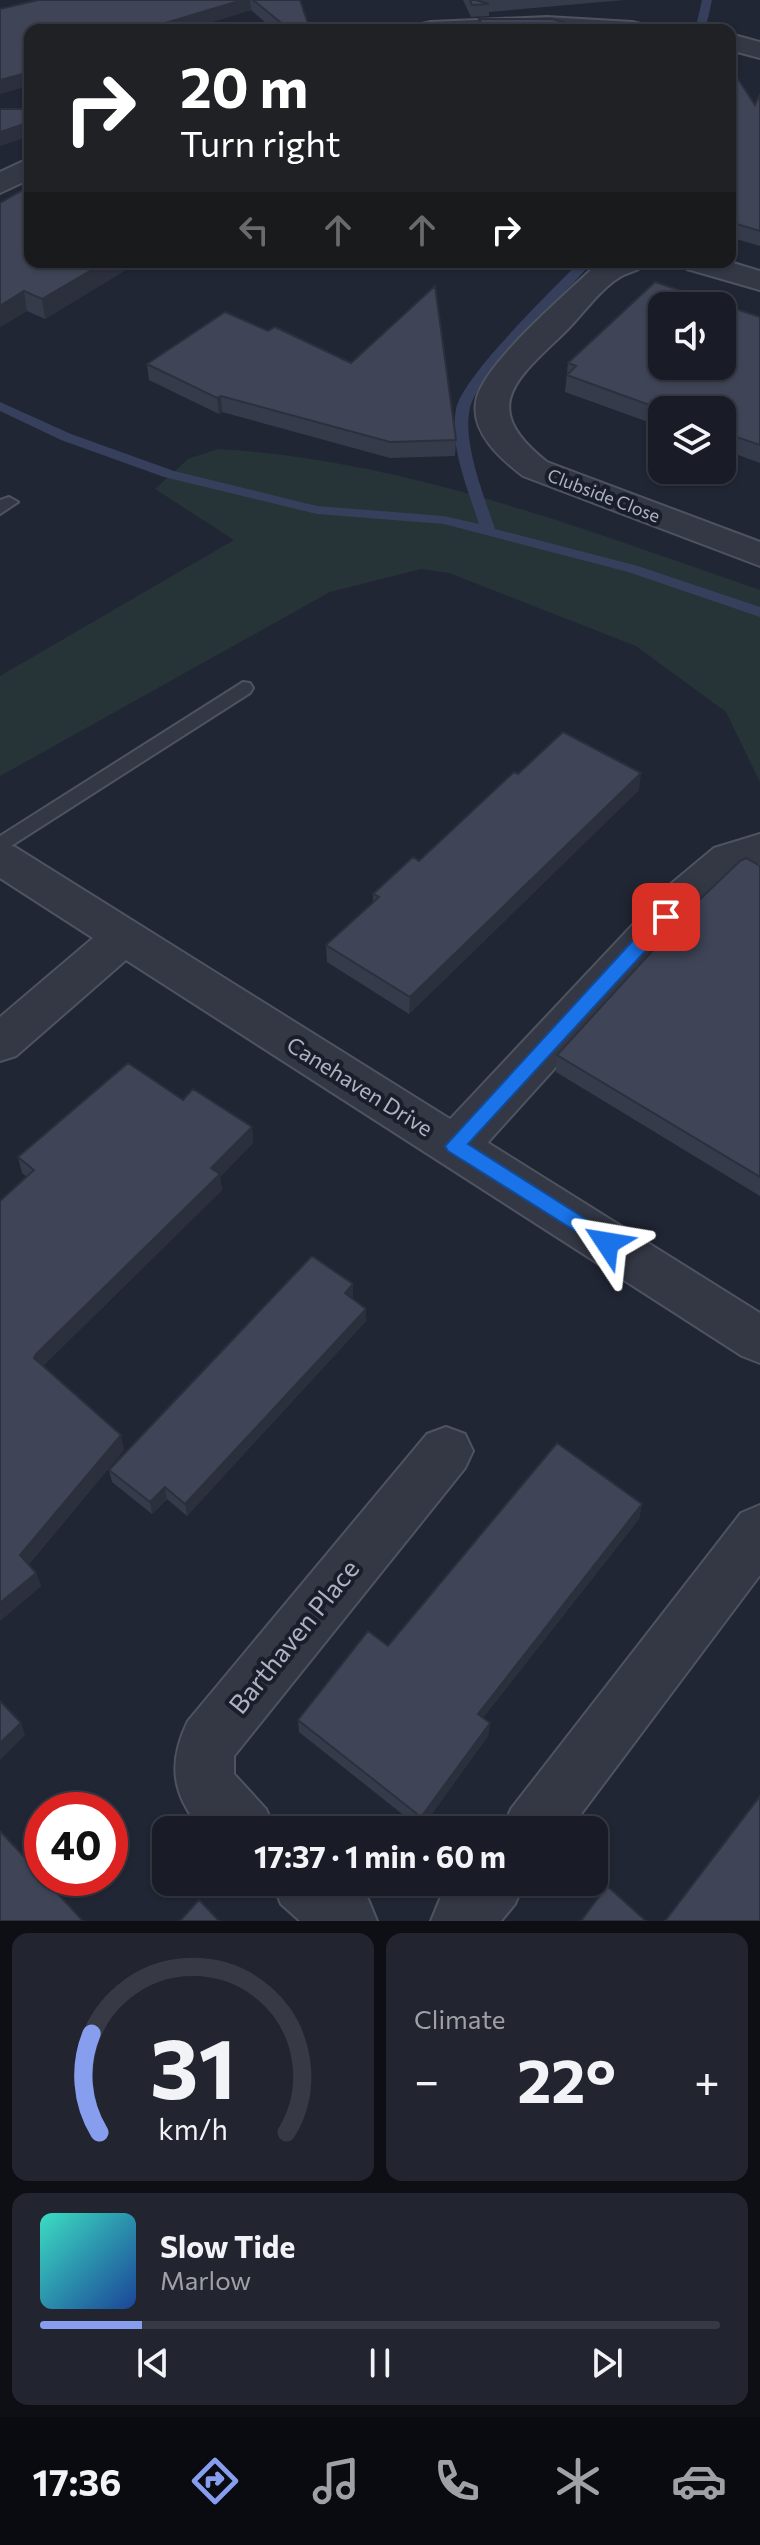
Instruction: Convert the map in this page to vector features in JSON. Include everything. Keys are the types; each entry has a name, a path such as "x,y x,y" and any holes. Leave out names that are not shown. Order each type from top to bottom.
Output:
{"street":[{"path":"736,44 760,50"},
{"path":"0,184 24,170"},
{"name":"Clubside Close","path":"616,268 608,271 502,376 492,402 495,425 511,450 535,469 760,555"},
{"path":"718,268 760,281"},
{"path":"455,1146 687,894 723,862 743,850 760,849"},
{"name":"Canehaven Drive","path":"0,858 760,1340"},
{"path":"0,1043 124,937"},
{"name":"Barthaven Place","path":"229,1816 220,1808 202,1777 205,1749 225,1718 446,1451"},
{"path":"543,1816 760,1531"},
{"path":"318,1896 346,1921"},
{"path":"462,1921 482,1896"}],"lane":[{"path":"0,846 243,688"}],"shaded area":[{"path":"218,449 357,467 425,482 560,521 760,590 760,782 726,712 636,646 449,573 421,569 330,592 0,776 0,676 234,540 155,489 188,459"}],"building":[{"path":"38,0 242,0 162,24 24,24 24,74 0,80 0,9"},
{"path":"253,0 300,0 308,24 283,24"},
{"path":"470,0 476,0 489,4 472,5"},
{"path":"479,19 552,19 571,24 481,24"},
{"path":"736,76 755,105 760,94 760,231 736,224"},
{"path":"0,109 24,109 24,124 0,132"},
{"path":"24,189 24,268 95,268 42,299 24,291 0,306 0,203"},
{"path":"655,282 685,292 648,292 648,380 736,380 736,309 760,317 760,445 736,437 736,396 648,396 648,405 567,375 576,366 568,363"},
{"path":"435,286 456,440 390,442 221,396 217,398 147,364 225,312 268,331 275,327 351,363"},
{"path":"563,732 641,773 410,997 326,945 379,897 373,894 413,857 419,861 514,772 518,774"},
{"path":"746,858 760,866 760,1177 557,1055 696,903"},
{"path":"128,1063 183,1100 193,1089 252,1127 211,1168 220,1174 36,1354 34,1358 121,1435 20,1555 36,1573 0,1603 0,1201 34,1170 18,1157"},
{"path":"312,1256 353,1284 345,1293 366,1309 185,1504 165,1487 150,1502 109,1470"},
{"path":"557,1443 642,1504 478,1714 490,1723 422,1816 298,1720 368,1631 388,1646"},
{"path":"0,1701 21,1723 0,1743"},
{"path":"760,1796 760,1921 665,1921"},
{"path":"0,1831 24,1857 24,1896 60,1896 83,1921 0,1921"},
{"path":"608,1887 646,1921 581,1921 600,1896 608,1896"},
{"path":"199,1900 219,1921 180,1921"}],"waterway":[{"path":"702,22 707,0"},
{"path":"488,531 464,453 463,408 485,370 580,268"},
{"path":"0,406 66,437 169,474 317,510 444,520 633,569 760,612"}],"route":[{"path":"607,1243 455,1146 666,917"}]}
